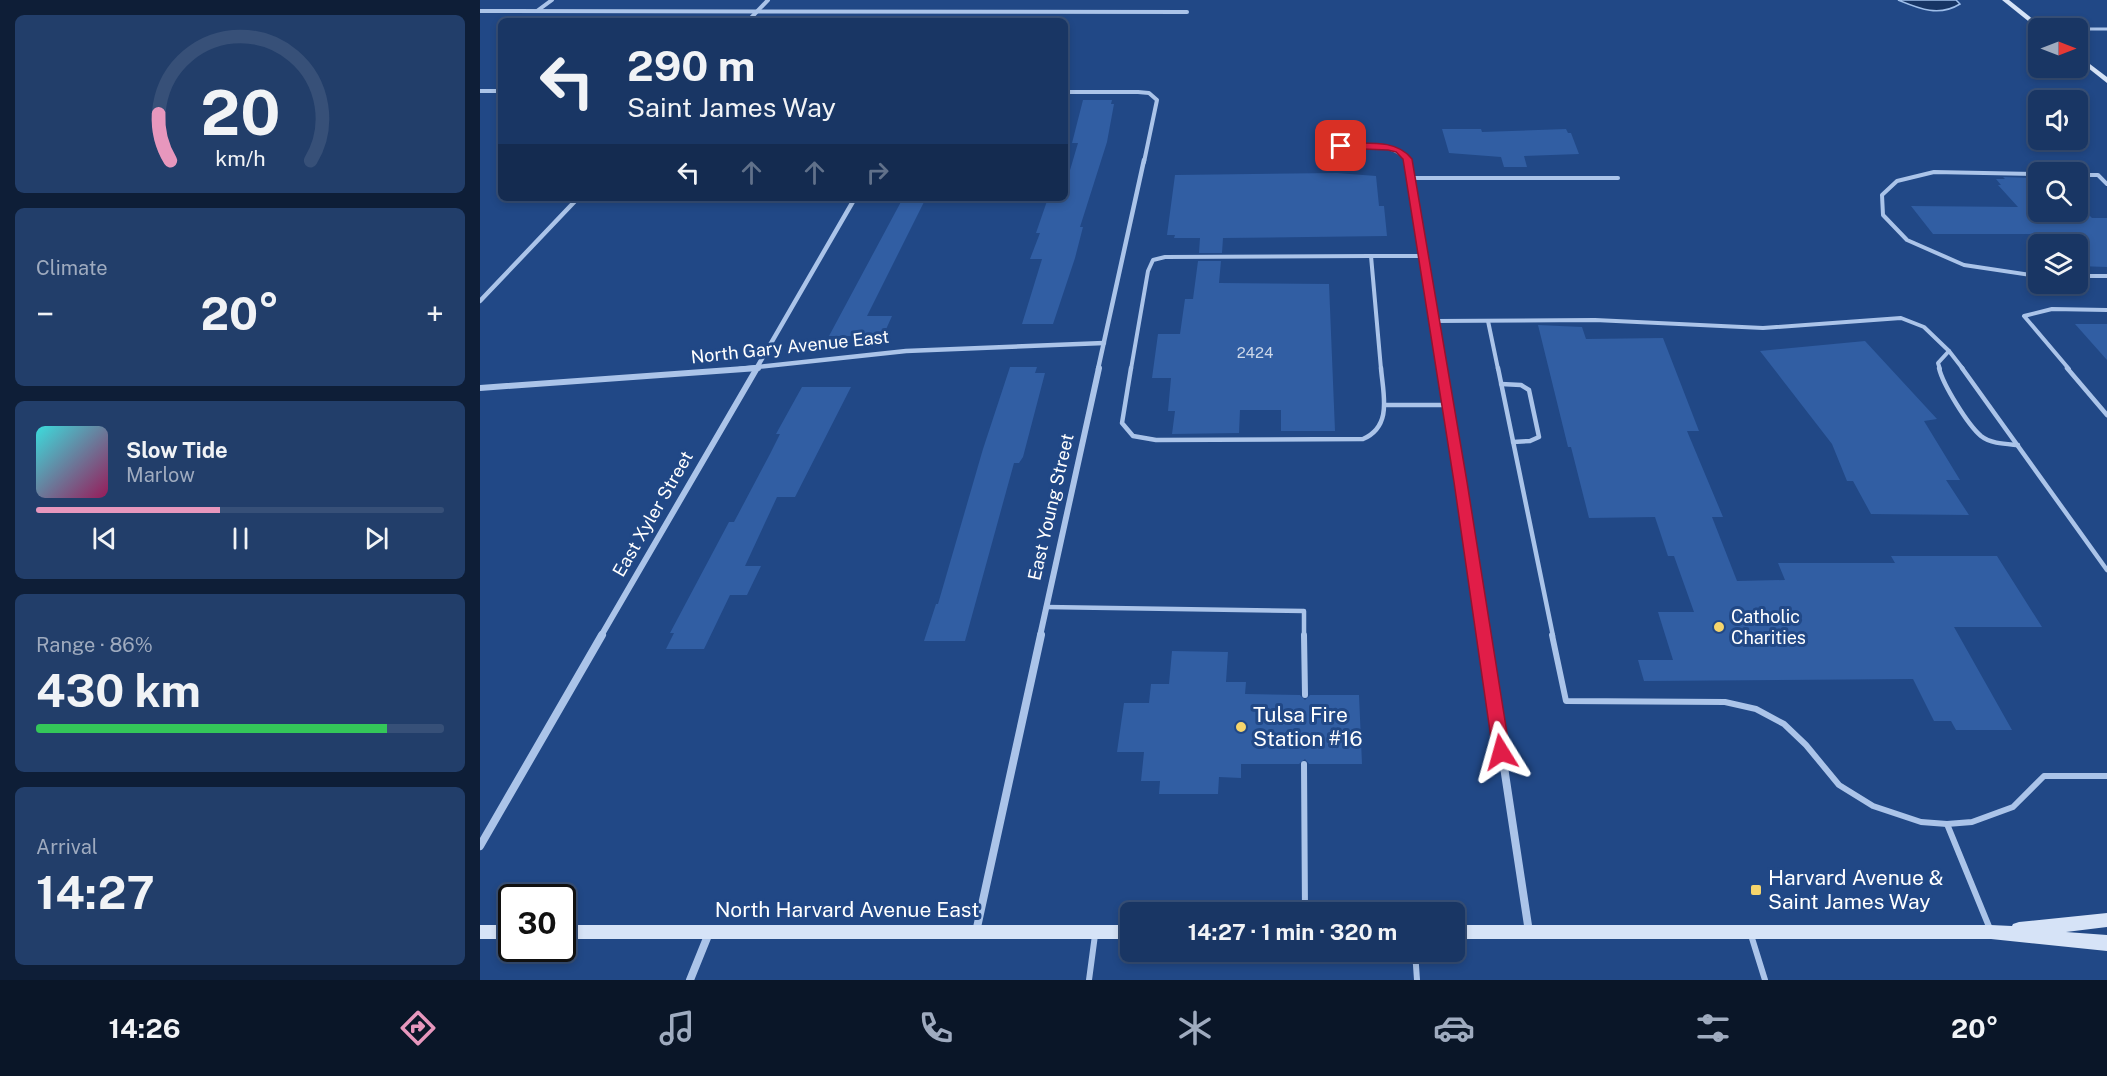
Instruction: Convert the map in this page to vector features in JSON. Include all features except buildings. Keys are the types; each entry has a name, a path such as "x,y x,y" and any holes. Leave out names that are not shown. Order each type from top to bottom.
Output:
{"main road":[{"path":"2005,0 2028,18"},
{"path":"2088,65 2107,81"},
{"path":"1991,932 2107,920"},
{"path":"480,932 498,932"},
{"name":"North Harvard Avenue East","path":"576,932 1120,932"},
{"path":"1465,932 1991,932 2107,942"}],"street":[{"path":"537,11 552,0"},
{"path":"751,18 768,0"},
{"path":"480,11 1187,12"},
{"path":"480,91 498,91"},
{"name":"East Young Street","path":"976,932 1157,99 1149,93 1068,92"},
{"path":"1324,146 1376,146 1400,150 1407,159 1448,405 1529,932"},
{"path":"480,301 575,201"},
{"name":"East Xyler Street","path":"481,843 853,201"},
{"name":"North Gary Avenue East","path":"480,388 756,368 906,351 1104,343"},
{"path":"690,980 709,932"}],"lane":[{"path":"2088,29 2107,29"},
{"path":"2028,174 1934,172 1897,181 1882,195 1883,216 1907,240 1964,265 2028,275"},
{"path":"2088,175 2098,175 2107,184"},
{"path":"1411,178 1618,178"},
{"path":"1371,256 1385,405 1380,427 1374,435 1364,439 1156,440 1133,436 1122,423 1148,271 1153,260 1165,257 1371,256 1424,256"},
{"path":"2088,276 2107,276"},
{"path":"2107,310 2048,309 2031,311 2024,316 2107,415"},
{"path":"1434,321 1595,320 1763,328 1901,318 1924,327 1949,351 2107,570"},
{"path":"1488,321 1566,701 1725,702 1756,709 1784,724 1806,745 1839,785 1873,806 1921,822 1947,824 1972,822 2013,807 2043,776 2107,776"},
{"path":"1949,351 1938,363 1943,383 1981,436 1992,442 2019,446"},
{"path":"1501,384 1521,385 1529,390 1539,438 1513,442"},
{"path":"1385,405 1448,405"},
{"path":"1046,607 1304,611 1305,695"},
{"path":"1304,764 1305,902"},
{"path":"1947,824 1991,932"},
{"path":"1089,980 1096,932"},
{"path":"1750,932 1765,980"},
{"path":"1416,962 1417,980"}],"water":[{"path":"1898,0 1956,0 1960,4 1937,11 1922,9"}],"place":[{"name":"Catholic Charities","path":"1719,627"},
{"name":"Tulsa Fire Station #16","path":"1241,727"},
{"name":"Harvard Avenue & Saint James Way","path":"1756,890"}],"route":[{"path":"1341,146 1389,147 1400,150 1407,159 1461,482 1501,752"}]}
